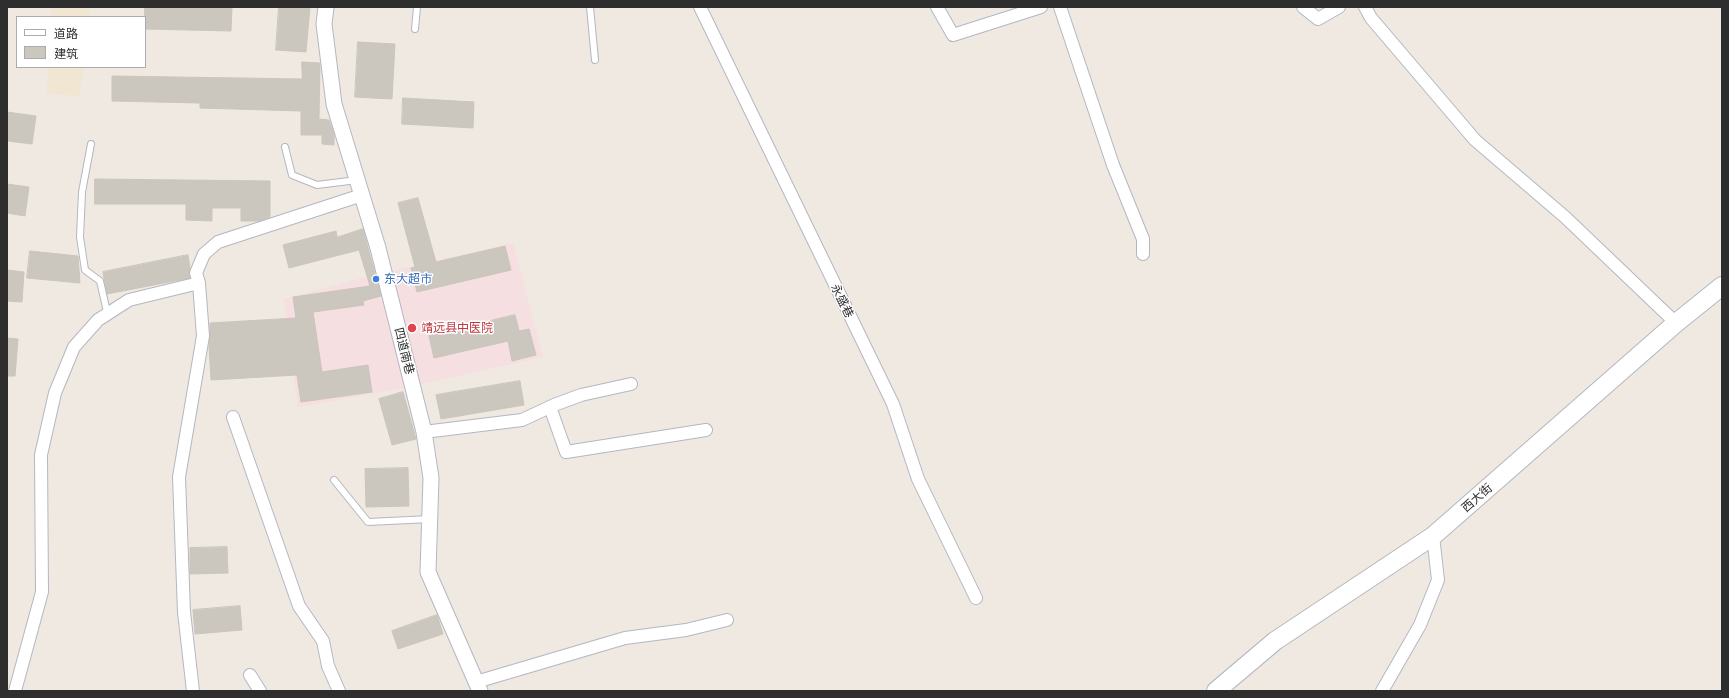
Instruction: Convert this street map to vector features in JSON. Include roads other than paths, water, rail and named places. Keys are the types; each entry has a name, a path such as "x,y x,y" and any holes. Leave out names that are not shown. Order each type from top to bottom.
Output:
{"main road":[{"name":"西大街","path":"1216,691 1276,641 1433,536 1676,324 1722,286"}],"street":[{"name":"四道南巷","path":"326,7 324,24 334,104 378,248 424,432 430,478 428,572 478,686"},
{"name":"永盛巷","path":"700,7 893,404 918,479 976,598"},
{"path":"937,7 953,35 1041,7"},
{"path":"1060,7 1113,165 1143,239 1143,254"},
{"path":"1303,7 1318,19 1339,7"},
{"path":"1365,7 1371,18 1475,140 1565,217 1676,324"},
{"path":"193,691 184,612 179,477 203,336 196,273 204,254 218,242 362,195"},
{"path":"15,691 42,592 41,455 56,393 74,347 107,312 129,300 198,283"},
{"path":"424,432 522,420 581,395 631,384"},
{"path":"550,407 566,452 706,430"},
{"path":"233,418 299,606 323,641 328,666 340,691"},
{"path":"1382,691 1420,625 1438,580 1433,536"},
{"path":"478,686 625,638 686,630 727,620"},
{"path":"250,675 260,691"}],"lane":[{"path":"415,29 417,7"},
{"path":"590,7 595,60"},
{"path":"91,144 82,192 80,237 85,270 100,281 107,312"},
{"path":"286,148 292,175 317,185 357,180"},
{"path":"334,480 368,522 430,519"}],"place":[{"name":"东大超市","path":"376,279"},
{"name":"靖远县中医院","path":"412,328"}]}
